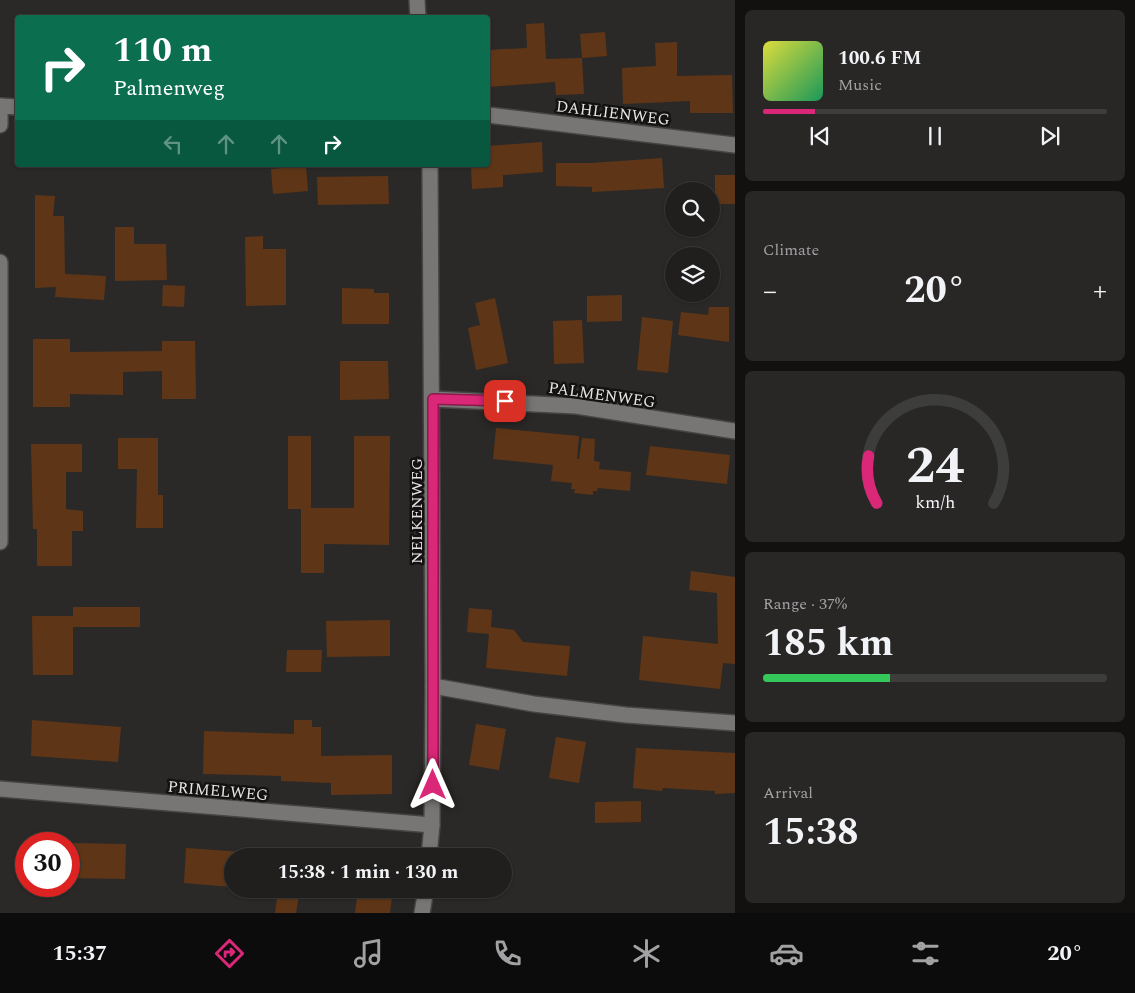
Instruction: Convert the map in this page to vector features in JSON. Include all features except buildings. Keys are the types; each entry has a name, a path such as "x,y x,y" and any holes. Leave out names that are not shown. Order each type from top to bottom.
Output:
{"street":[{"path":"417,0 418,15"},
{"path":"0,125 0,106 15,107"},
{"name":"DAHLIENWEG","path":"490,115 735,144"},
{"name":"NELKENWEG","path":"430,167 433,399 433,686 432,825 430,848"},
{"path":"0,262 0,542"},
{"name":"PALMENWEG","path":"433,399 576,406 735,431"},
{"path":"433,686 534,704 626,715 735,723"},
{"name":"PRIMELWEG","path":"0,789 432,825"},
{"path":"422,913 424,898"}],"route":[{"path":"433,785 433,399 505,401"}]}
